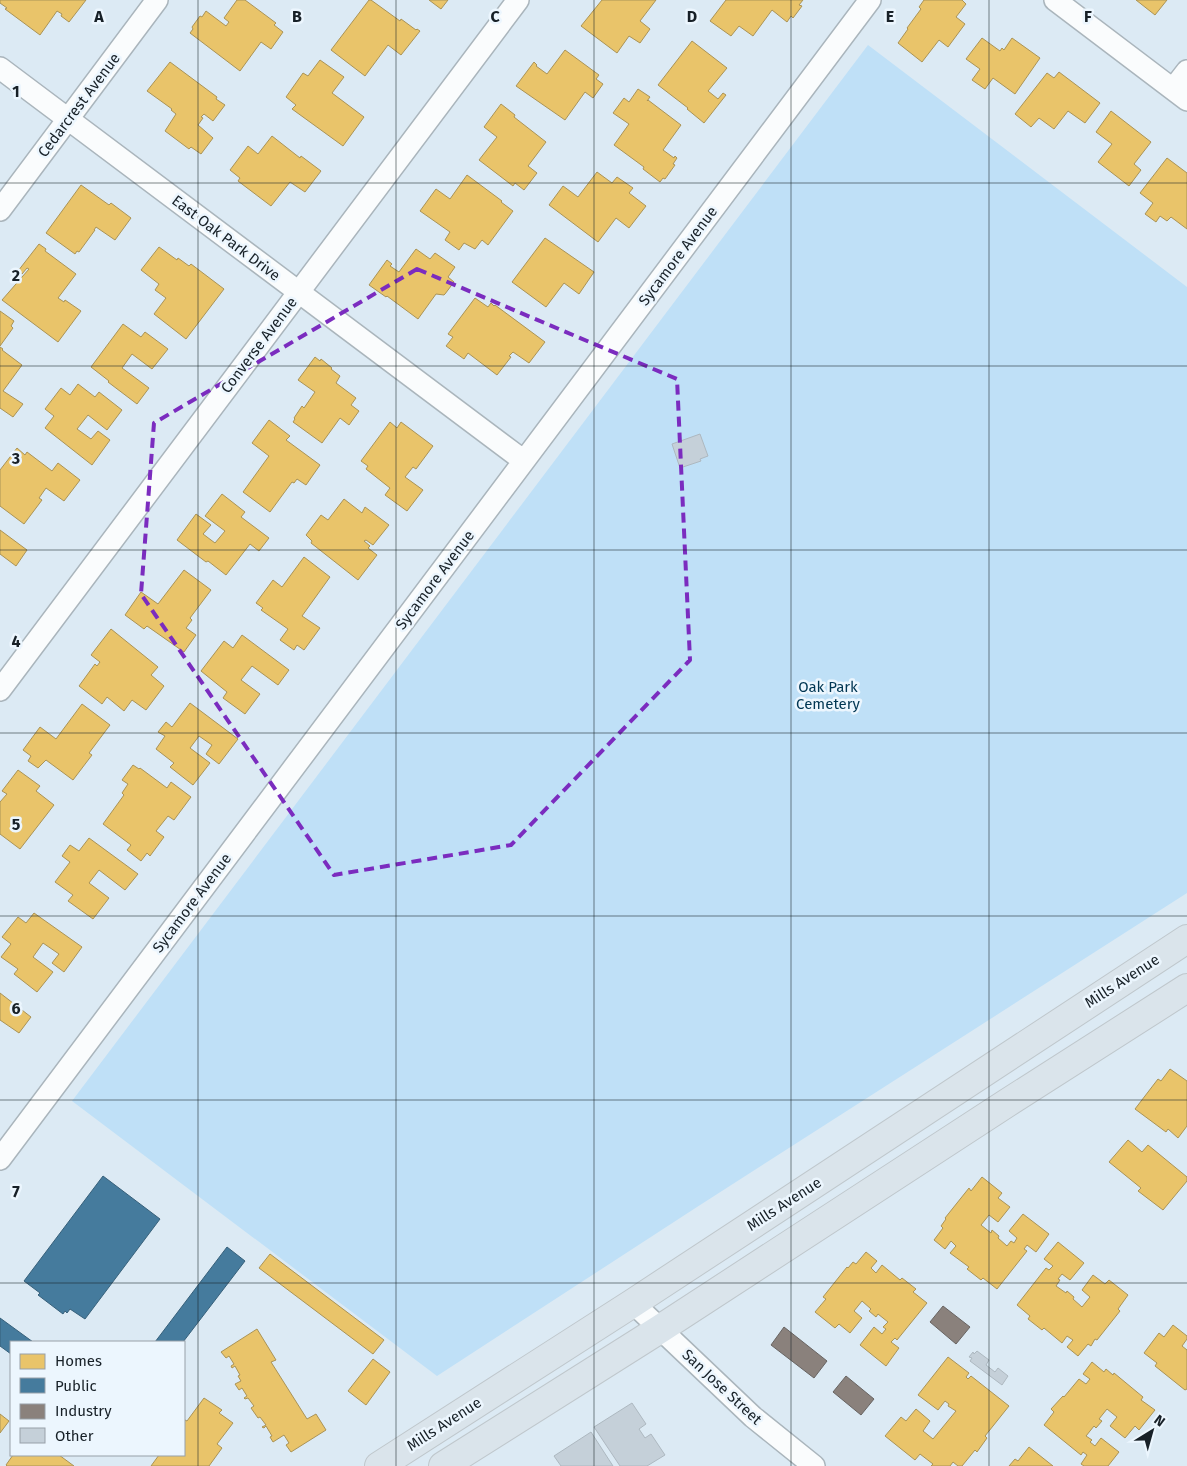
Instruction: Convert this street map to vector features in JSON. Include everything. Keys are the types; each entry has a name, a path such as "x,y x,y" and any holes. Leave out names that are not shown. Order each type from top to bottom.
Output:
{"main road":[{"name":"Mills Avenue","path":"379,1466 633,1303 1187,939"},
{"path":"443,1466 660,1329 991,1113 1187,988"}],"street":[{"name":"Cedarcrest Avenue","path":"0,210 157,0"},
{"name":"Converse Avenue","path":"0,690 518,0"},
{"name":"Sycamore Avenue","path":"0,1159 870,0"},
{"path":"1055,0 1180,94 1187,71"},
{"name":"East Oak Park Drive","path":"0,68 524,461"},
{"name":"San Jose Street","path":"633,1303 753,1417 814,1466"}],"highlighted area":[{"path":"417,269 677,379 690,660 511,845 334,875 141,594 154,423"}],"green space":[{"name":"Oak Park Cemetery","path":"868,45 1187,287 1187,893 437,1376 72,1101"}],"building: Homes":[{"path":"0,0 86,0 69,22 57,11 40,35 5,9 7,8 0,3"},
{"path":"237,0 245,0 276,23 274,25 283,32 271,49 261,42 240,71 190,33 200,16 202,17 206,11 226,26 229,22 224,18"},
{"path":"369,0 400,21 401,19 420,31 401,55 388,45 365,76 331,50"},
{"path":"429,0 448,0 441,9"},
{"path":"602,0 656,0 640,21 650,29 640,43 629,36 617,53 581,26"},
{"path":"726,0 803,0 799,5 802,6 793,18 791,16 787,22 772,10 753,36 739,26 731,36 710,21"},
{"path":"924,0 962,0 966,4 956,17 965,24 948,47 939,40 922,62 898,43 921,9 919,7"},
{"path":"1136,0 1167,0 1155,15"},
{"path":"982,38 1000,51 1002,48 1004,50 1012,38 1040,58 1015,94 993,78 985,89 972,80 980,69 966,59"},
{"path":"692,41 727,68 708,91 718,99 723,93 726,95 704,123 658,85"},
{"path":"565,50 599,75 596,79 603,84 593,98 585,92 565,120 516,86 534,62 536,66 547,74"},
{"path":"320,60 344,77 332,93 364,117 343,146 292,109 296,105 286,97 303,73 308,76"},
{"path":"170,62 225,105 213,121 204,114 201,117 203,118 198,125 213,138 201,154 191,147 189,149 165,131 176,114 147,91"},
{"path":"1059,72 1100,103 1085,123 1068,111 1054,129 1039,118 1031,127 1015,114 1047,73 1054,78"},
{"path":"638,89 650,97 647,101 681,125 663,150 677,158 673,164 675,165 665,179 663,178 660,182 643,169 644,167 614,145 629,124 613,113 624,98 629,102"},
{"path":"501,104 515,115 514,117 546,142 528,166 537,173 524,190 515,183 513,186 479,160 497,137 484,127"},
{"path":"1111,111 1151,142 1134,164 1141,170 1129,186 1098,162 1112,144 1096,132"},
{"path":"272,136 300,158 301,156 321,171 305,192 290,182 271,206 238,181 240,178 230,170 248,146 258,154"},
{"path":"1167,158 1187,173 1187,229 1171,217 1167,221 1160,216 1156,222 1145,214 1153,203 1140,193"},
{"path":"597,172 612,183 617,177 633,188 629,193 646,206 629,228 616,218 598,242 549,205 563,186 578,197"},
{"path":"467,175 513,211 488,245 482,240 475,249 464,243 459,250 445,240 450,232 420,211 436,189 450,199"},
{"path":"81,185 109,205 111,203 131,218 115,240 96,227 79,252 77,251 75,254 46,233"},
{"path":"545,238 594,272 579,294 564,283 546,307 512,282"},
{"path":"39,244 46,249 45,251 76,274 58,298 64,302 65,300 81,311 58,342 2,300 29,269 27,268 22,274 18,271"},
{"path":"159,247 177,260 178,258 189,266 191,264 224,289 186,339 154,314 166,298 155,290 159,284 141,270"},
{"path":"416,249 430,259 435,253 455,267 448,277 454,282 444,295 436,294 418,319 369,285 387,260 392,264 390,266 399,272"},
{"path":"475,298 488,307 491,303 495,305 545,342 529,363 513,352 497,375 468,353 464,359 446,346 453,337 448,334"},
{"path":"0,311 14,321 11,326 13,328 0,346"},
{"path":"123,324 141,337 145,332 168,349 152,369 132,354 122,368 149,388 137,404 91,367"},
{"path":"0,347 22,365 3,391 23,404 13,417 0,408"},
{"path":"315,357 320,361 321,359 340,376 336,383 356,398 351,405 359,411 349,425 340,418 322,443 293,422 302,406 304,408 315,392 298,380"},
{"path":"78,384 95,397 99,392 122,410 107,430 88,415 77,429 91,439 98,431 110,440 92,465 45,428 54,416 45,409 61,388 70,395"},
{"path":"269,420 290,436 286,440 320,465 306,485 297,479 294,483 292,482 270,512 243,492 269,456 252,443"},
{"path":"390,422 397,428 401,422 433,446 416,469 413,467 405,477 423,490 407,511 385,495 390,488 366,469 368,466 361,461"},
{"path":"17,448 25,455 27,452 52,471 58,463 80,480 64,501 46,488 39,498 42,500 24,524 0,506 0,470"},
{"path":"222,494 245,512 241,517 269,538 259,551 250,544 226,575 177,540 196,514 211,525 203,534 215,543 225,531 205,516"},
{"path":"344,499 362,513 365,507 389,525 373,545 366,540 364,541 370,546 368,548 377,555 358,580 311,543 312,541 306,535 321,515 328,520"},
{"path":"0,530 27,550 16,566 0,554"},
{"path":"304,557 330,577 302,616 320,628 304,650 297,645 294,650 280,640 288,629 261,610 263,608 256,603 273,580 282,587"},
{"path":"184,570 211,590 190,618 192,620 186,628 196,635 184,652 147,626 144,629 125,615 141,592 158,604"},
{"path":"111,629 158,667 151,675 164,686 146,710 132,700 124,711 107,697 102,704 79,686 95,664 97,666 100,662 91,655"},
{"path":"242,635 289,670 278,685 252,666 241,680 260,694 245,714 223,698 227,692 201,671 224,641 233,648"},
{"path":"190,703 238,739 219,764 206,754 212,745 199,736 190,748 210,763 193,785 170,767 174,763 156,749 165,736 158,732 166,722 172,727"},
{"path":"82,704 110,725 89,753 92,755 73,780 46,760 38,768 28,761 31,756 23,750 40,727 56,739"},
{"path":"133,765 167,788 171,782 191,797 174,820 168,816 156,831 164,837 150,856 147,853 141,861 127,850 131,845 103,824 124,795 122,793 128,784 122,780"},
{"path":"18,770 40,786 36,791 54,805 20,849 0,834 0,802 7,794 2,791"},
{"path":"89,838 138,874 125,890 99,870 89,883 109,898 93,919 68,901 73,895 55,882 70,862 62,856 70,845 79,851"},
{"path":"34,913 82,947 64,972 52,963 59,954 43,943 33,957 53,972 37,992 14,974 18,969 1,957 11,944 2,937 18,917 26,923"},
{"path":"0,993 31,1017 19,1033 0,1020"},
{"path":"1170,1069 1187,1081 1187,1126 1178,1138 1168,1129 1166,1132 1135,1109 1158,1079 1161,1081"},
{"path":"1128,1140 1142,1152 1148,1145 1187,1177 1187,1181 1163,1210 1138,1191 1141,1188 1109,1162"},
{"path":"982,1177 1002,1193 998,1198 1010,1207 998,1222 989,1215 981,1225 991,1233 992,1230 1007,1246 1011,1241 1014,1243 1017,1238 1009,1231 1023,1214 1049,1234 1036,1252 1027,1245 1024,1249 1027,1251 997,1289 983,1278 981,1280 967,1269 969,1267 950,1253 956,1246 951,1241 945,1249 934,1240 943,1228 941,1226 945,1218 969,1188 971,1191"},
{"path":"1058,1242 1084,1263 1070,1280 1062,1274 1056,1286 1066,1293 1067,1291 1082,1307 1090,1297 1082,1290 1093,1275 1105,1284 1109,1280 1128,1295 1118,1309 1120,1311 1097,1340 1095,1339 1091,1346 1088,1344 1078,1356 1067,1347 1073,1340 1067,1336 1062,1343 1044,1328 1042,1330 1028,1319 1030,1316 1017,1305 1046,1268 1049,1270 1053,1266 1044,1259"},
{"path":"866,1252 877,1261 871,1268 876,1273 882,1265 900,1280 902,1278 916,1289 913,1292 927,1303 897,1340 895,1338 891,1342 899,1348 886,1366 860,1345 874,1327 882,1334 886,1329 883,1327 888,1322 878,1314 876,1317 869,1311 871,1309 862,1301 854,1311 862,1318 850,1333 839,1324 835,1328 815,1312 826,1299 823,1297 847,1267 853,1262 856,1264"},
{"path":"270,1254 384,1340 373,1354 259,1268"},
{"path":"1173,1325 1187,1336 1182,1346 1187,1350 1187,1389 1185,1390 1155,1366 1157,1363 1144,1353 1159,1333 1164,1337"},
{"path":"257,1329 276,1360 271,1362 307,1419 316,1414 326,1430 291,1452 286,1445 289,1443 284,1435 273,1442 266,1426 262,1427 266,1425 251,1408 254,1406 248,1398 244,1398 247,1396 242,1388 239,1390 235,1384 241,1381 235,1366 232,1368 231,1366 234,1364 229,1356 226,1358 221,1352"},
{"path":"948,1357 969,1373 966,1377 968,1379 971,1376 1009,1406 985,1436 987,1438 977,1452 975,1450 962,1466 958,1466 953,1462 950,1466 931,1466 933,1464 920,1454 915,1460 885,1436 901,1417 906,1421 916,1409 930,1421 923,1431 933,1439 956,1411 948,1406 949,1404 945,1401 938,1410 918,1395"},
{"path":"373,1359 390,1372 366,1405 348,1391"},
{"path":"1092,1362 1104,1372 1106,1369 1113,1375 1114,1373 1143,1397 1141,1400 1155,1410 1139,1430 1135,1426 1125,1438 1110,1426 1117,1417 1107,1409 1099,1419 1102,1421 1096,1428 1094,1426 1086,1436 1092,1440 1090,1442 1095,1446 1101,1438 1119,1452 1108,1466 1084,1466 1081,1464 1087,1455 1083,1452 1081,1455 1044,1425 1054,1412 1051,1409 1079,1379 1086,1384 1090,1379 1083,1374"},
{"path":"204,1398 222,1410 219,1413 233,1423 217,1444 222,1448 209,1466 151,1466 158,1456 185,1456 185,1420 187,1421"},
{"path":"0,1414 9,1421 0,1433"},
{"path":"1029,1447 1053,1466 1009,1466 1015,1459 1018,1461"},
{"path":"12,1456 60,1456 74,1466 7,1466"}],"building: Public":[{"path":"103,1176 160,1219 85,1319 70,1309 67,1313 65,1311 63,1314 38,1295 40,1293 24,1281"},
{"path":"227,1247 245,1261 184,1341 156,1341"},
{"path":"0,1318 32,1341 10,1341 10,1353 0,1346"}],"building: Industry":[{"path":"943,1306 970,1327 956,1344 930,1322"},
{"path":"784,1327 827,1361 814,1378 771,1345"},
{"path":"846,1376 874,1399 861,1415 833,1392"}],"building: Other":[{"path":"700,434 708,456 700,459 701,461 680,468 672,444"},
{"path":"977,1351 989,1360 986,1365 995,1372 998,1368 1008,1376 1002,1385 970,1361 972,1358 969,1357 973,1352 974,1354"},
{"path":"632,1403 646,1424 639,1429 645,1438 651,1434 665,1455 647,1466 620,1466 594,1427"},
{"path":"591,1432 613,1466 561,1466 554,1456"}]}
